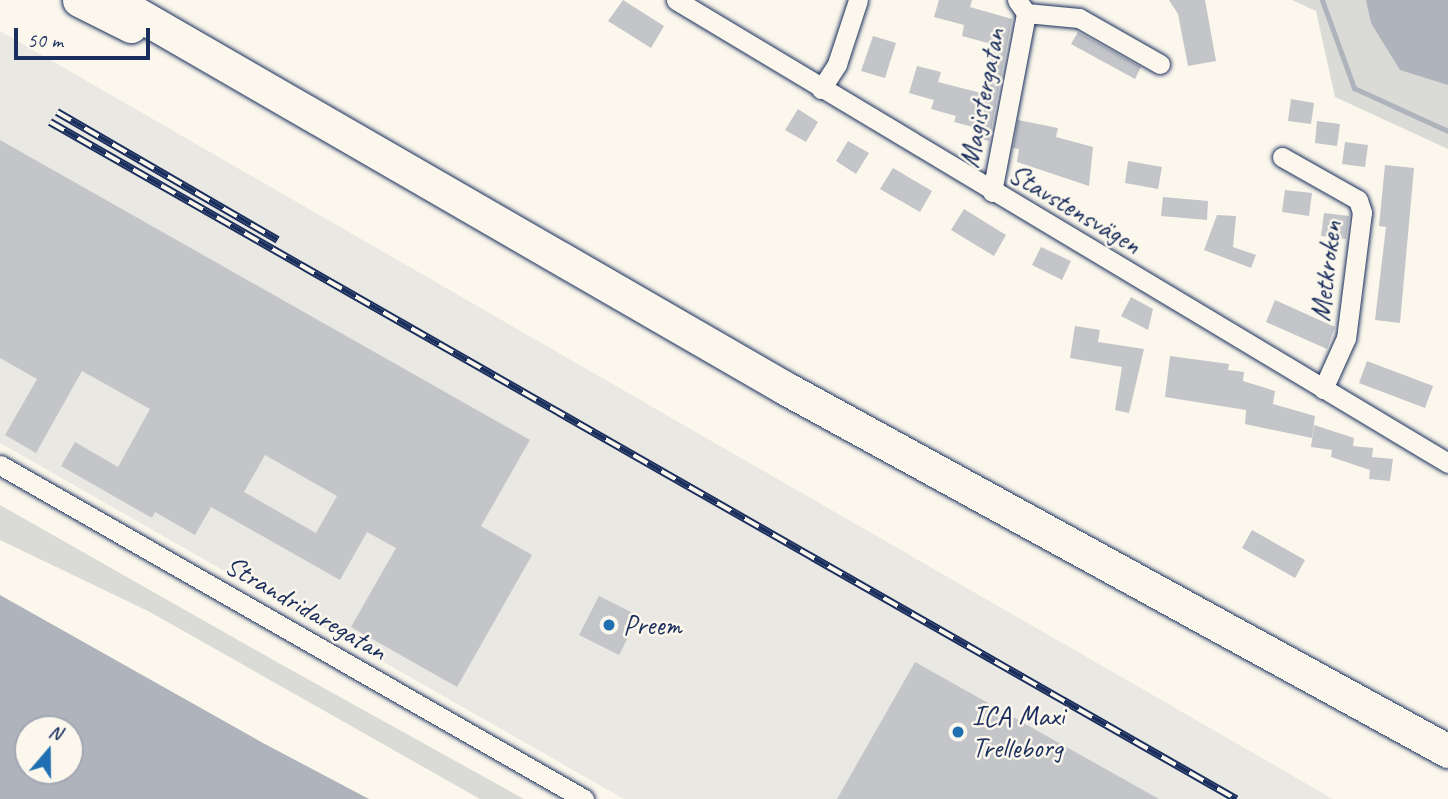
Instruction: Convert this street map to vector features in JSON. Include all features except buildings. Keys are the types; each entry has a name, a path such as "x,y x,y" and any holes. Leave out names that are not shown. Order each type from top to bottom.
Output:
{"highway":[{"path":"79,0 280,100"},
{"path":"113,0 280,100 1112,572 1448,751"}],"street":[{"name":"Stavstensvägen","path":"676,0 992,192 1448,463"},
{"path":"821,89 837,64 858,0"},
{"name":"Magistergatan","path":"992,192 1022,7 1079,18 1160,64"},
{"name":"Metkroken","path":"1282,157 1358,200 1362,212 1346,338 1323,389"},
{"name":"Strandridaregatan","path":"0,466 584,799"}],"shaded area":[{"path":"1292,0 1448,0 1448,149 1335,97 1316,11"},
{"path":"1366,0 1448,0 1448,85 1400,70 1371,23"},
{"path":"0,31 1333,799 624,799 0,443"},
{"path":"0,505 524,799 480,799 150,612 0,540"},
{"path":"0,595 263,743 369,799 0,799"}],"waterway":[{"path":"1322,0 1354,88 1448,131"}],"railway":[{"path":"57,112 278,240"},
{"path":"50,122 1236,799"}],"place":[{"name":"Preem","path":"609,625"},
{"name":"ICA Maxi Trelleborg","path":"958,732"}]}
